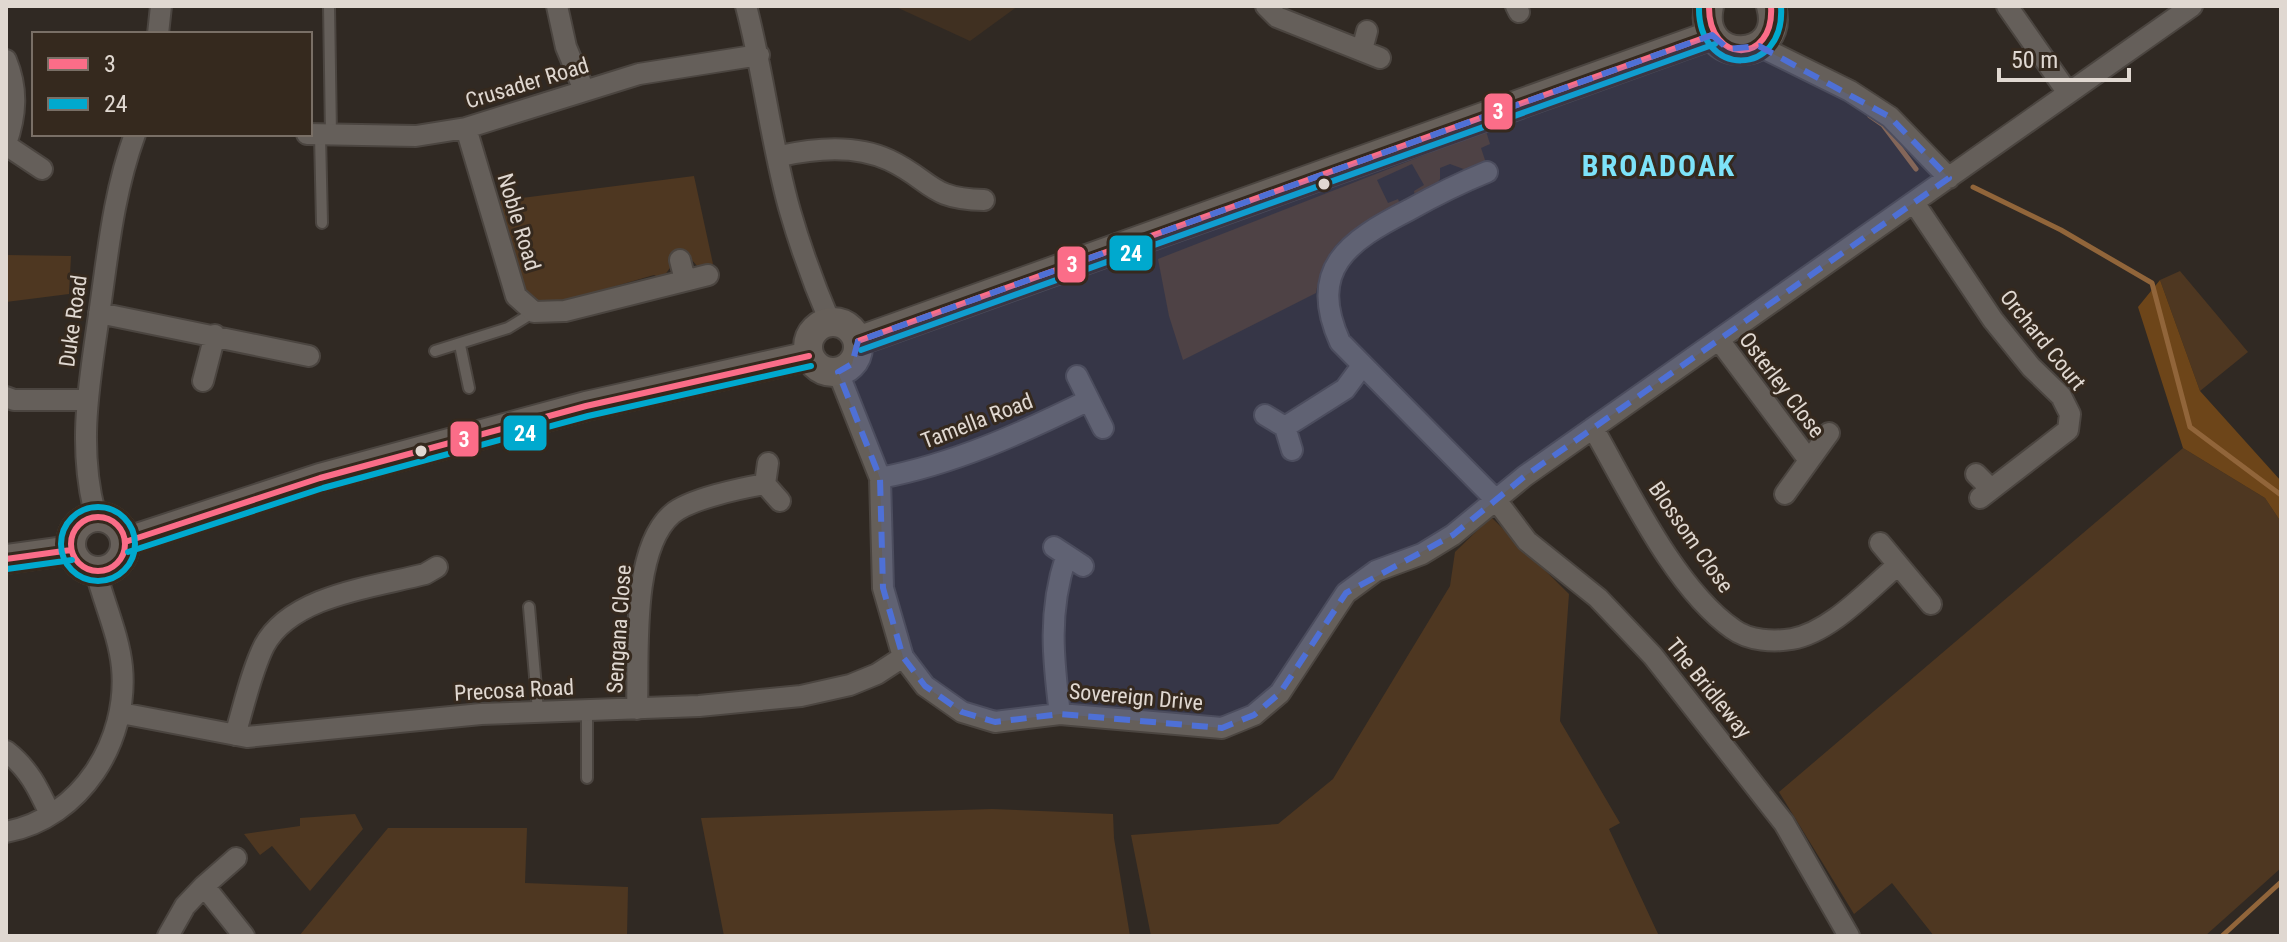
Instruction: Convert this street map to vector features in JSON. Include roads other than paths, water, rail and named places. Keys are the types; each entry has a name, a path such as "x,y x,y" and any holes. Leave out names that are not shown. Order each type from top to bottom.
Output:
{"street":[{"path":"158,32 161,6"},
{"path":"557,6 566,47 584,90"},
{"path":"746,6 759,55 789,208 810,277 830,322"},
{"path":"1266,6 1277,17 1370,47"},
{"path":"1709,6 1708,26 1712,35 1728,49 1738,51 1759,46 1772,29 1771,6"},
{"path":"2007,6 2068,93"},
{"name":"Sovereign Drive","path":"838,372 880,478 883,588 903,657 925,686 962,712 995,722 1060,714 1222,728 1254,715 1280,693 1346,593 1376,571 1422,554 1443,541 1593,428 2192,6"},
{"path":"858,341 1712,35"},
{"path":"1759,46 1850,91 1890,117 1949,178"},
{"name":"Crusader Road","path":"319,135 416,136 466,128 639,74 759,55"},
{"path":"6,60 12,74 16,110 6,144 42,169"},
{"name":"Noble Road","path":"466,128 516,296 534,312"},
{"name":"Duke Road","path":"96,517 85,478 86,400 119,177 134,136"},
{"path":"780,156 814,148 857,151 889,160 924,195 984,200"},
{"name":"The Bridleway","path":"1487,172 1460,175 1348,246 1333,268 1327,291 1330,320 1340,342 1496,500 1527,541 1626,625 1721,740 1784,823 1849,936"},
{"name":"Orchard Court","path":"1915,204 1993,320 2061,396 2070,414 2068,430 1986,493 1976,474"},
{"path":"534,312 565,311 683,270 708,275"},
{"path":"99,313 309,356"},
{"path":"830,322 851,328 858,341 856,358 838,372 820,369 809,356 809,337 814,330 830,322"},
{"path":"203,381 215,335"},
{"name":"Osterley Close","path":"1719,340 1808,459"},
{"path":"125,542 320,478 586,406 809,356"},
{"path":"1285,427 1345,389 1362,366"},
{"path":"1077,376 1103,428"},
{"path":"6,397 14,400 86,400"},
{"name":"Tamella Road","path":"880,478 913,472 1015,436 1089,400"},
{"path":"1265,415 1285,427 1292,450"},
{"name":"Blossom Close","path":"1593,428 1649,527 1700,598 1735,631 1766,641 1795,639 1828,622 1898,565"},
{"name":"Osterley Close","path":"1785,494 1829,433"},
{"path":"768,463 765,484 780,501"},
{"name":"Sengana Close","path":"637,709 640,614 647,559 656,533 673,512 765,484"},
{"path":"96,517 114,522 125,542 121,560 114,567 96,572 81,567 71,550 73,531 79,524 96,517"},
{"path":"1880,543 1931,604"},
{"path":"6,559 71,550"},
{"path":"1060,714 1052,617 1068,557"},
{"path":"235,735 264,646 280,625 335,596 425,574 437,567"},
{"path":"6,832 28,828 69,803 105,759 121,713 122,666 96,572"},
{"name":"Precosa Road","path":"121,713 247,737 538,711 637,709 801,696 850,685 877,674 903,657"},
{"path":"6,751 24,765 50,814"},
{"path":"168,936 185,906 236,858"},
{"path":"204,886 244,936"}],"lane":[{"path":"322,223 319,135 329,6"},
{"path":"435,351 508,328 534,312"},
{"path":"460,345 469,388"},
{"path":"529,607 538,711"},
{"path":"587,710 587,778"}],"waterway":[{"path":"1870,116 1883,125 1916,169"},
{"path":"1973,187 2061,230 2152,283 2190,427 2281,495"},
{"path":"2222,936 2281,882"}],"district":[{"name":"BROADOAK","path":"1659,165"}]}
